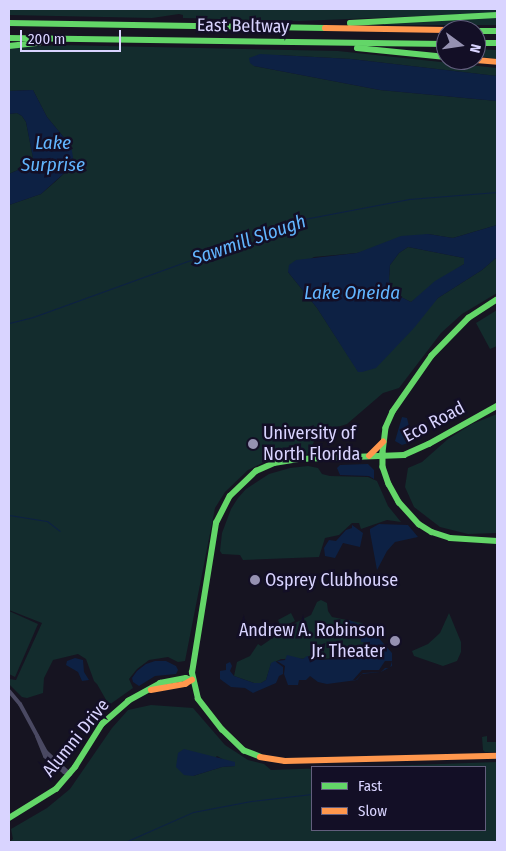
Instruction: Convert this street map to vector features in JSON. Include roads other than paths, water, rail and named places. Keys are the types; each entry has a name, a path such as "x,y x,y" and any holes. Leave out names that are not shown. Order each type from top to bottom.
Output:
{"main road":[{"path":"288,27 304,24 497,15"},
{"name":"East Beltway","path":"9,22 436,32"},
{"path":"9,28 436,32"},
{"name":"East Beltway","path":"9,38 436,44"},
{"path":"9,46 42,42 51,38"},
{"path":"341,44 353,48 436,56"},
{"path":"497,300 469,318 437,350 396,405 388,422 383,442 385,476 409,516 432,532 450,538 497,542"},
{"name":"Eco Road","path":"192,680 199,623 214,535 220,513 230,496 256,471 274,463 300,459 404,454 421,448 497,406"},
{"path":"367,457 383,442"},
{"path":"192,680 194,692 201,705 230,739 244,751 265,759 285,761 497,756"},
{"name":"Alumni Drive","path":"9,818 56,789 70,774 102,724 115,710 141,692 185,684 192,680"}],"street":[{"path":"9,691 20,704 49,756 70,774"}],"water":[{"path":"260,54 351,59 497,76 497,101 380,90 254,66 250,63 249,58"},
{"name":"Lake Surprise","path":"33,90 47,117 71,146 73,157 71,167 41,194 9,205 9,174 27,166 33,158 26,122 17,113 9,114 9,91"},
{"name":"Lake Oneida","path":"497,225 497,257 482,270 438,298 414,328 376,368 362,372 358,372 317,308 288,272 289,265 296,260 357,253 401,236 428,234 453,238","holes":["408,247 464,258 464,264 435,281 411,302 391,292 389,279 390,265 399,253"]},
{"path":"402,417 407,418 410,430 416,434 414,441 402,445 395,441"},
{"path":"368,464 374,470 374,479 369,476 340,475 337,468 340,465"},
{"path":"379,524 408,525 418,537 395,542 387,551 377,570 370,529"},
{"path":"352,525 363,533 360,547 343,543 335,558 325,556 324,548 329,540 336,541 346,530 352,528"},
{"path":"349,620 361,625 371,635 377,636 392,653 392,666 381,672 362,674 357,680 327,684 318,682 310,676 306,680 299,680 298,685 288,685 284,674 285,666 277,661 285,660 287,655 303,659 307,656 320,660 365,659 370,655 367,645 365,646 366,642 361,642 361,638 346,629"},
{"path":"75,658 83,660 84,672 89,680 82,681 78,672 66,665 67,661"},
{"path":"155,661 166,661 176,666 178,670 176,674 155,676 139,686 133,682 132,678 137,671 146,664"},
{"path":"275,661 283,667 283,674 279,676 276,683 253,693 245,688 231,687 220,679 220,671 226,670 226,664 230,662 232,666 230,671 234,676 254,683 261,683 266,680 271,663"},
{"path":"184,749 235,762 235,766 222,767 193,776 184,775 176,767 178,753"}],"waterway":[{"name":"Sawmill Slough","path":"9,323 33,317 304,219 409,199 497,192"},
{"path":"9,515 47,521 60,531"},
{"path":"125,842 193,812 251,801 311,794"}],"place":[{"name":"University of North Florida","path":"253,444"},
{"name":"Osprey Clubhouse","path":"255,580"},
{"name":"Andrew A. Robinson Jr. Theater","path":"395,641"}]}
